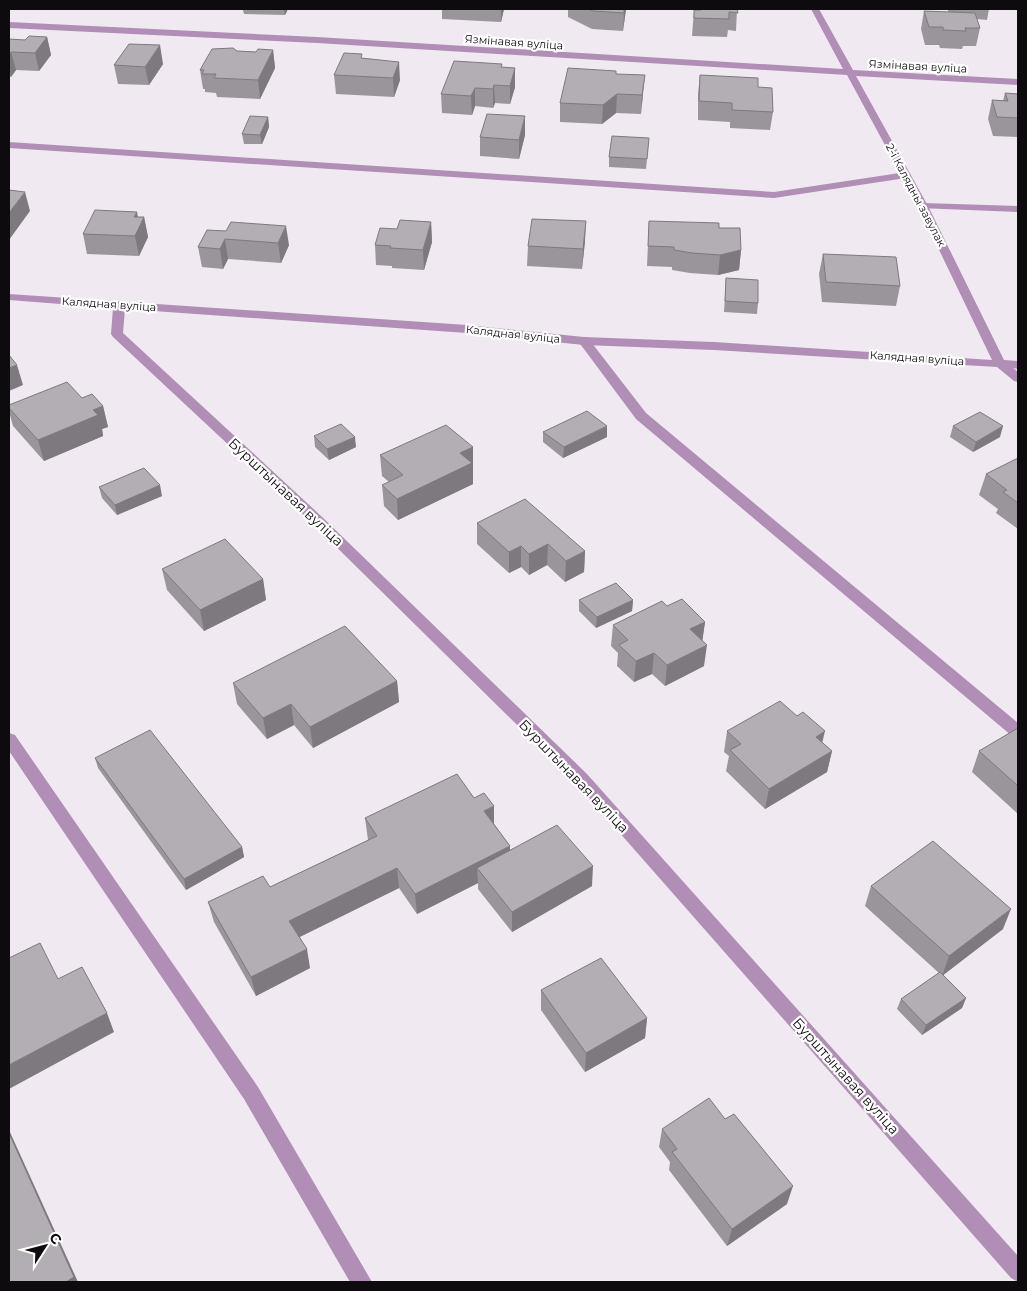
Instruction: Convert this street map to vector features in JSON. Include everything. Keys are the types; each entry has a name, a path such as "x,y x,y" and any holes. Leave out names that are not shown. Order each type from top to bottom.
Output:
{"street":[{"name":"2-і Калядны завулак","path":"815,9 923,206 1000,364 1018,378"},
{"name":"Язмінавая вуліца","path":"9,25 317,40 1018,82"},
{"path":"9,145 774,195 906,175"},
{"path":"923,206 1018,209"},
{"name":"Калядная вуліца","path":"9,297 467,329 584,341 714,346 1018,364"},
{"name":"Бурштынавая вуліца","path":"119,305 117,334 315,518 581,778 1018,1271"},
{"path":"584,341 641,416 1018,732"},
{"path":"9,739 251,1092 362,1282"}],"building":[{"path":"589,9 624,9 624,13 593,11"},
{"path":"737,9 738,13 729,12 729,19 694,18 694,10"},
{"path":"924,11 975,13 980,28 965,28 966,31 943,30 943,27 929,27"},
{"path":"29,36 47,37 35,53 11,52 9,55 9,39 25,40"},
{"path":"129,44 160,45 145,67 114,65"},
{"path":"233,48 237,51 256,52 258,49 273,50 258,80 214,78 216,74 202,74 204,70 200,70 212,49"},
{"path":"344,53 362,54 361,58 399,62 393,78 334,75"},
{"path":"454,61 502,64 501,67 515,68 510,86 494,85 493,89 475,88 471,96 441,94"},
{"path":"568,68 616,71 616,74 645,75 642,95 617,94 603,105 560,103"},
{"path":"700,75 758,78 758,87 772,88 773,112 732,110 732,103 699,101"},
{"path":"1005,93 1018,94 1018,118 997,117 992,100 1008,101"},
{"path":"487,114 525,116 519,140 480,137"},
{"path":"250,116 268,117 260,135 242,134"},
{"path":"612,136 649,138 647,159 609,157"},
{"path":"9,190 25,192 9,213"},
{"path":"95,210 137,212 134,217 144,217 135,236 83,234"},
{"path":"532,219 586,221 583,249 528,246"},
{"path":"400,220 431,222 423,250 375,245 380,228 397,229"},
{"path":"649,221 719,223 719,228 740,228 741,250 720,255 674,250 674,247 648,246"},
{"path":"231,222 286,226 278,243 225,239 220,249 198,247 207,230 226,231"},
{"path":"823,254 896,257 900,286 826,282"},
{"path":"726,278 758,280 758,303 725,301"},
{"path":"9,355 17,365 9,368"},
{"path":"67,382 82,398 92,394 103,406 93,410 98,415 38,440 9,408 9,405"},
{"path":"587,411 607,426 564,447 543,432"},
{"path":"980,412 1003,426 976,442 953,426"},
{"path":"341,424 355,437 327,449 314,436"},
{"path":"446,425 473,447 460,453 472,463 397,499 382,485 403,475 380,455"},
{"path":"1018,458 1018,503 1003,492 1007,490 986,474"},
{"path":"144,468 160,485 115,505 99,487"},
{"path":"525,499 585,551 566,561 548,544 529,554 521,546 509,552 477,523"},
{"path":"225,539 263,579 200,610 162,569"},
{"path":"616,583 633,600 597,617 579,600"},
{"path":"682,599 705,622 690,629 707,645 667,665 654,653 636,661 619,645 628,640 613,625 662,601 667,606"},
{"path":"345,626 397,681 310,727 291,704 263,718 233,683"},
{"path":"780,701 797,716 803,712 825,731 816,737 832,751 769,789 730,750 741,744 727,731"},
{"path":"1018,728 1018,786 979,751"},
{"path":"150,730 242,847 184,879 95,758"},
{"path":"457,774 474,798 484,793 494,806 484,811 510,846 415,894 397,868 289,921 307,949 251,977 208,902 263,876 270,887 377,836 365,818"},
{"path":"557,825 593,866 512,912 477,868"},
{"path":"933,841 1011,909 949,956 871,886"},
{"path":"40,943 58,979 82,967 107,1013 9,1065 9,958"},
{"path":"601,958 647,1018 586,1053 541,990"},
{"path":"940,972 966,998 926,1025 901,999"},
{"path":"709,1098 725,1119 734,1114 793,1186 732,1229 672,1152 677,1149 662,1129"},
{"path":"9,1133 74,1277 66,1282 9,1282"}]}
